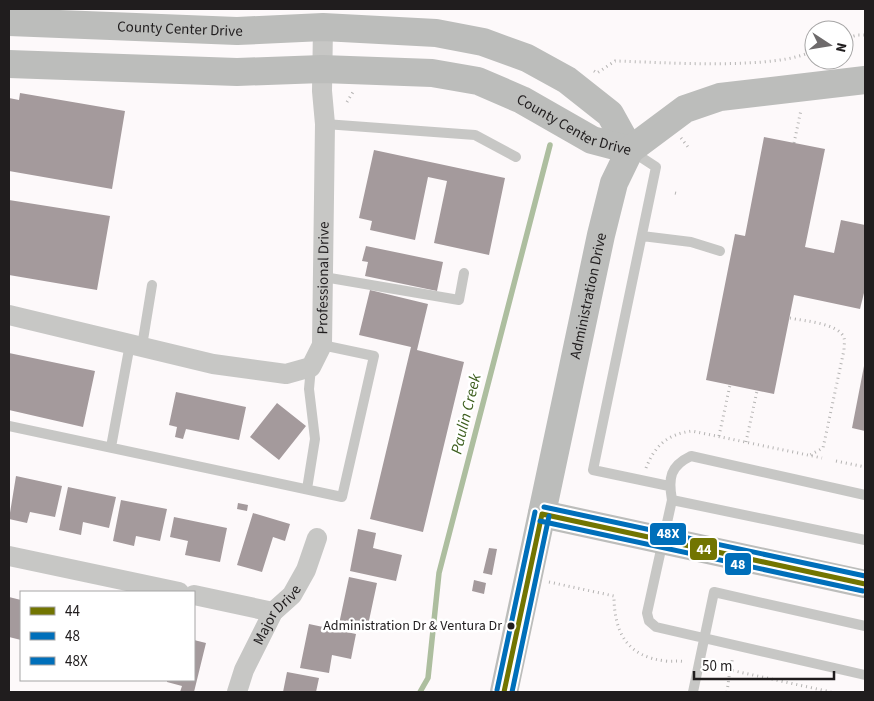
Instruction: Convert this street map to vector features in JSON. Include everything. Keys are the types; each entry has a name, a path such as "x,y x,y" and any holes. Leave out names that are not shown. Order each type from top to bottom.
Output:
{"street":[{"name":"County Center Drive","path":"9,22 237,30 323,27 436,33 483,42 527,58 567,80 610,114 630,150"},
{"name":"Professional Drive","path":"311,367 322,345 325,124 322,69 323,27"},
{"name":"County Center Drive","path":"9,64 237,72 322,69 432,72 478,81 522,100 592,140 630,150"},
{"name":"Administration Drive","path":"504,692 603,227 614,183 630,150 668,121 702,102 720,97 865,80"},
{"path":"9,315 213,364 286,374 311,367"},
{"path":"542,514 865,584"},
{"name":"Major Drive","path":"237,692 244,670 273,612 292,595 306,570 317,538"},
{"path":"9,556 174,591"},
{"path":"195,595 273,612"}],"lane":[{"path":"325,124 475,135 516,157"},
{"path":"630,150 656,167 592,470 669,486"},
{"path":"642,236 691,242 720,251"},
{"path":"324,277 459,300 464,273"},
{"path":"111,447 152,285"},
{"path":"9,426 342,498 374,356 322,345"},
{"path":"307,489 315,439 309,388 311,367"},
{"path":"865,495 691,456 678,462 673,471 669,486 672,500 647,613 649,621 656,627 865,675"},
{"path":"672,500 865,540"},
{"path":"693,692 714,592 865,626"}],"path":[{"path":"590,68 597,73 615,61 764,62 804,55"},
{"path":"794,143 802,107"},
{"path":"679,136 688,147"},
{"path":"790,318 827,325 838,330 844,338 844,350 823,448 810,455"},
{"path":"719,436 730,385"},
{"path":"746,442 757,391"},
{"path":"836,461 865,467"},
{"path":"548,582 614,596 614,617 623,638 636,651 650,658 687,662"},
{"path":"727,692 730,670 831,692"}],"building":[{"path":"20,93 125,111 112,189 9,171 9,98 19,100"},
{"path":"764,137 825,149 805,247 834,253 841,220 865,225 865,289 860,309 794,295 774,394 706,380 735,234 745,236"},
{"path":"374,150 505,178 489,255 434,243 447,181 428,177 415,240 370,230 372,221 359,218"},
{"path":"9,200 110,216 97,290 9,275"},
{"path":"366,246 443,262 437,291 365,276 368,262 362,261"},
{"path":"370,290 428,304 417,350 464,362 423,532 370,519 411,347 359,335"},
{"path":"9,353 95,371 83,427 9,410"},
{"path":"865,366 865,431 852,428"},
{"path":"176,392 246,407 239,440 186,429 183,439 175,437 177,427 169,425"},
{"path":"277,403 306,426 279,460 250,437"},
{"path":"16,476 62,486 55,517 30,512 27,523 9,519"},
{"path":"68,487 116,497 109,528 83,522 81,535 59,530"},
{"path":"121,500 167,509 160,541 136,536 134,546 113,541"},
{"path":"238,503 248,505 247,511 237,509"},
{"path":"253,513 290,524 285,541 273,537 262,572 237,565"},
{"path":"174,517 227,528 220,562 185,555 188,541 170,537"},
{"path":"358,529 376,533 373,548 402,555 396,581 350,571"},
{"path":"489,548 497,549 492,575 483,573"},
{"path":"349,577 377,583 367,630 339,624"},
{"path":"474,580 486,583 484,594 472,591"},
{"path":"9,597 20,600 20,640 9,637"},
{"path":"309,624 356,634 351,659 332,655 329,673 300,668"},
{"path":"195,640 206,643 194,692 180,692 182,686 167,682 195,681"},
{"path":"287,672 319,678 316,692 283,692"}],"waterway":[{"name":"Paulin Creek","path":"420,692 428,678 439,573 550,145"}],"transit line":[{"name":"48X","path":"544,507 865,576"},
{"name":"48X","path":"497,690 535,512"},
{"name":"44","path":"542,514 865,584"},
{"name":"44","path":"504,692 542,514"},
{"name":"48","path":"512,692 549,516"},
{"name":"48","path":"540,521 863,591"}],"place":[{"name":"Administration Dr & Ventura Dr","path":"511,626"}]}
